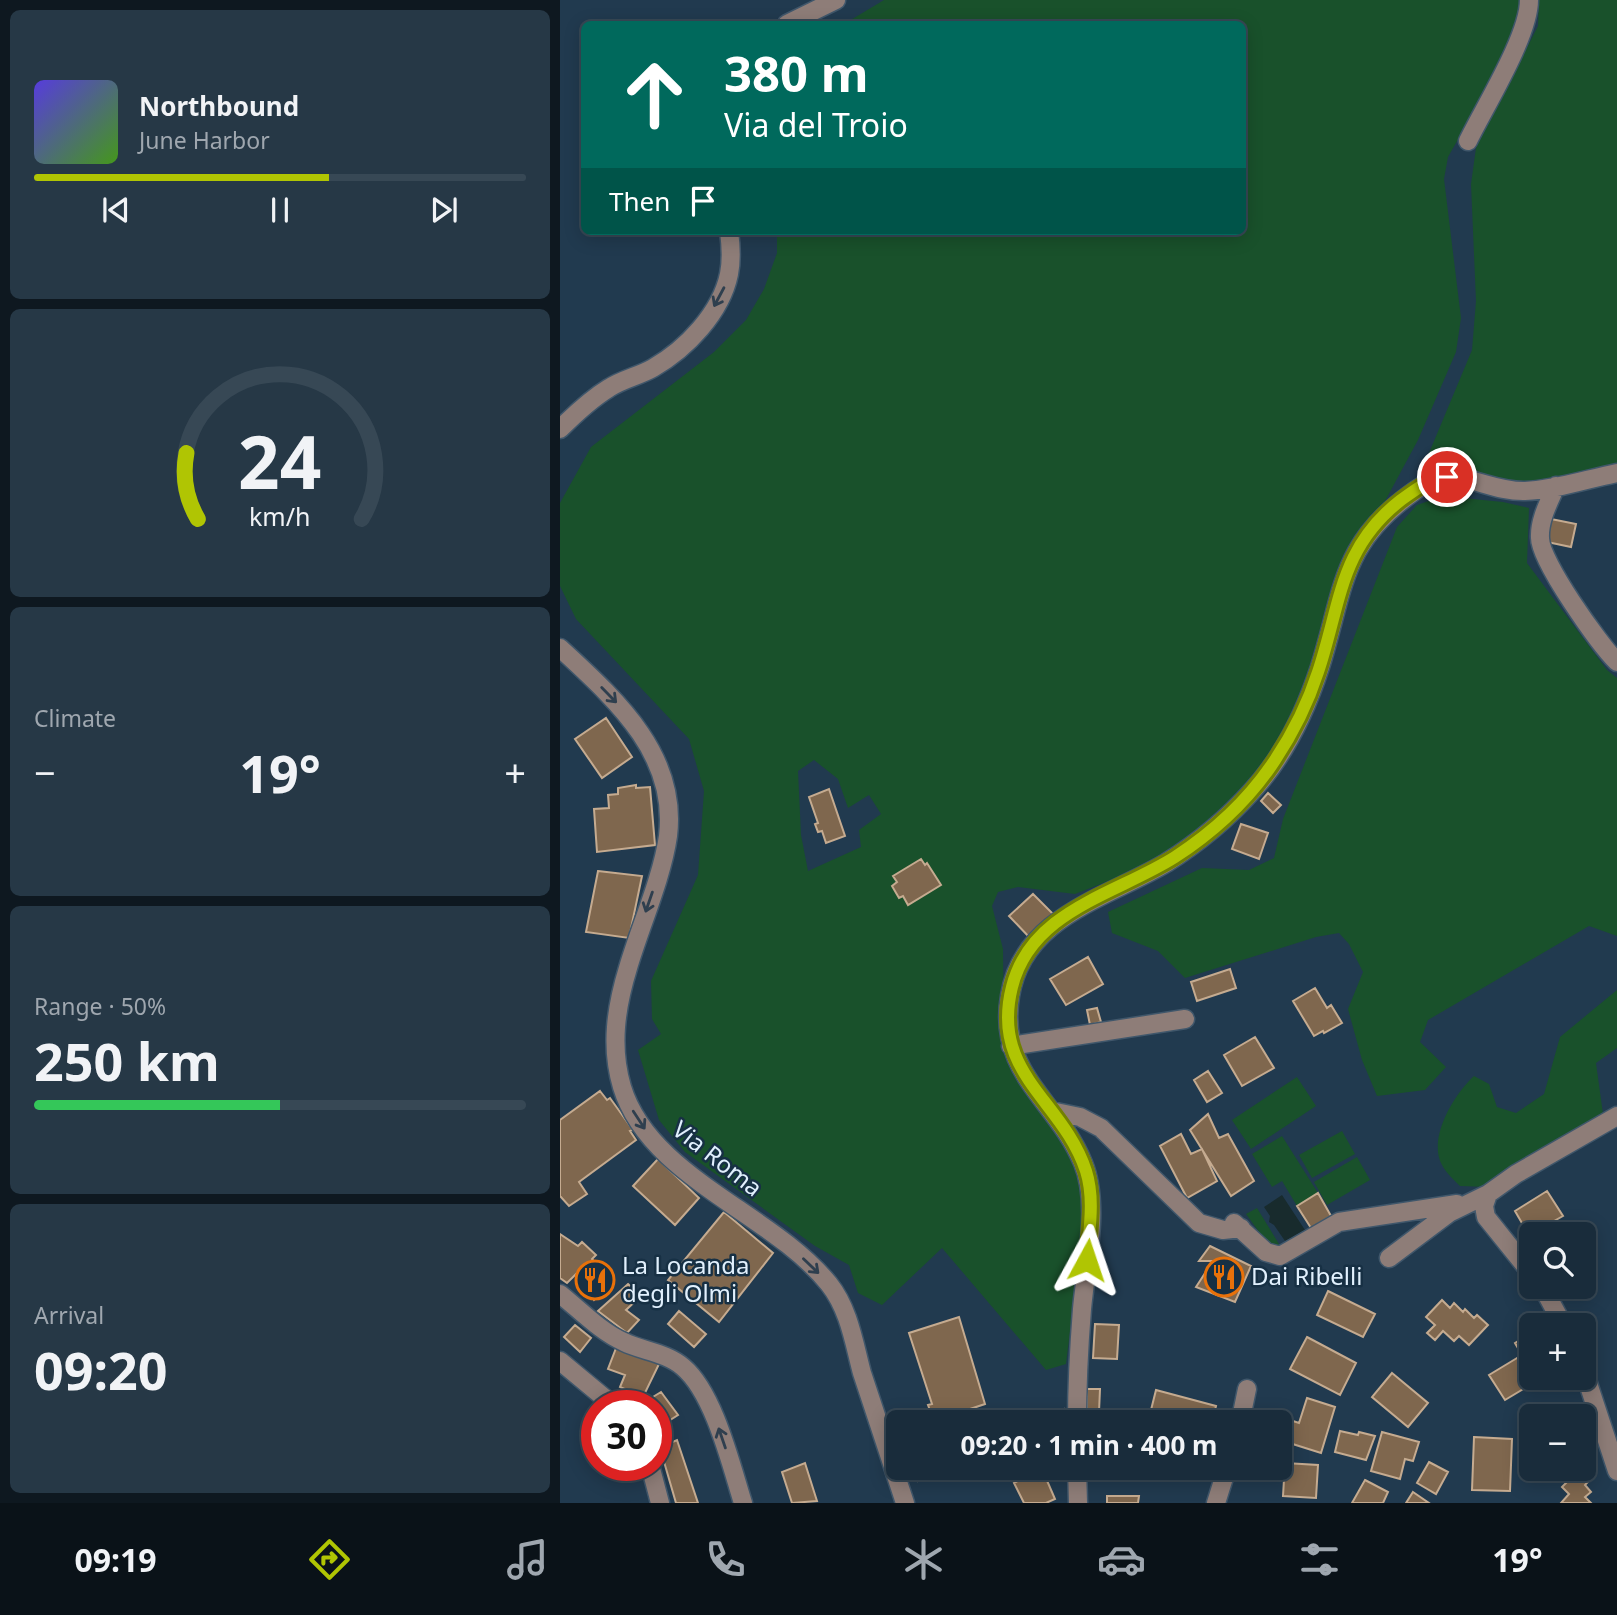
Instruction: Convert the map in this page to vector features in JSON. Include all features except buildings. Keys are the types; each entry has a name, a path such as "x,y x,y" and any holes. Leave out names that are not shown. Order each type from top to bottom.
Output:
{"street":[{"path":"793,21 836,0"},
{"path":"1468,141 1521,37 1529,0"},
{"path":"560,429 598,395 666,360 698,331 728,279 731,256 729,235"},
{"path":"1078,1410 1090,1191 1087,1173 1076,1149 1025,1075 1011,1046 1008,1024 1011,988 1024,956 1044,933 1069,912 1141,877 1178,855 1222,821 1261,780 1292,733 1307,700 1321,664 1351,560 1372,528 1398,503 1428,482 1447,477 1470,479 1518,491 1617,473"},
{"path":"1556,486 1540,530 1543,554 1602,645 1617,662"},
{"name":"Via Roma","path":"560,648 640,729 660,768 667,799 668,827 662,863 617,1007 616,1060 624,1095 646,1131 670,1158 776,1236 817,1271 833,1290 849,1324 905,1503"},
{"path":"1011,1046 1185,1019"},
{"path":"1051,1111 1080,1117 1101,1128 1199,1223 1223,1230 1238,1226 1266,1252 1280,1256 1339,1222 1471,1202"},
{"path":"1390,1258 1439,1220 1488,1194 1516,1174 1617,1116"},
{"path":"1488,1194 1484,1206 1486,1217 1519,1258"},
{"path":"560,1294 617,1339 668,1358 688,1371 706,1399 718,1425 743,1503"},
{"path":"560,1360 595,1390"},
{"path":"1243,1410 1247,1389"},
{"path":"1590,1390 1617,1471"},
{"path":"1077,1480 1078,1503"},
{"path":"1216,1503 1223,1480"},
{"path":"654,1481 660,1503"}],"green space":[{"path":"884,0 1522,0 1510,48 1448,157 1444,179 1461,318 1456,352 1418,440 1384,503 1360,532 1339,570 1297,709 1270,759 1237,799 1176,848 1124,875 1075,894 1018,887 998,892 992,906 1003,949 1004,1053 1079,1170 1085,1210 1066,1364 1046,1370 942,1248 882,1305 858,1293 849,1265 815,1246 685,1152 659,1120 638,1050 661,1034 652,1019 651,981 698,875 704,791 689,739 576,619 560,586 560,503 591,447 714,352 746,320 764,289 777,253 777,235 1246,235 1246,21 849,21","holes":["814,760 838,779 848,808 869,795 881,814 859,830 861,847 808,871 801,835 798,771","927,864 908,904 903,896 899,898 892,886"]},
{"path":"1539,0 1617,0 1617,463 1544,480 1505,483 1450,468 1419,477 1472,350 1476,301 1471,184 1476,148 1538,26"},
{"path":"1443,496 1503,502 1529,508 1527,563 1607,670 1617,678 1617,936 1589,926 1428,1020 1420,1042 1446,1067 1425,1090 1377,1096 1362,1060 1348,1009 1363,972 1349,944 1339,933 1316,937 1185,978 1158,951 1112,933 1108,912 1202,868 1249,870 1274,858 1283,819 1397,527 1417,505"},
{"path":"1617,990 1617,1048 1596,1063 1603,1114 1489,1187 1460,1186 1448,1174 1438,1154 1438,1142 1445,1117 1459,1093 1474,1076 1489,1084 1497,1107 1516,1113 1544,1094 1560,1037"},
{"path":"1297,1077 1316,1106 1251,1149 1232,1120"},
{"path":"1342,1131 1355,1154 1312,1178 1299,1155"},
{"path":"1282,1136 1318,1193 1297,1206 1282,1181 1272,1187 1252,1154"},
{"path":"1357,1157 1370,1180 1327,1205 1314,1182"},
{"path":"1257,1208 1282,1249 1275,1254 1246,1214"}],"shaded area":[{"path":"1282,1195 1305,1230 1285,1241 1269,1222 1270,1216 1264,1207"}],"place":[{"name":"Dai Ribelli","path":"1224,1277"},
{"name":"La Locanda degli Olmi","path":"595,1280"}],"route":[{"path":"1087,1260 1090,1227 1089,1181 1084,1164 1071,1139 1025,1075 1011,1046 1009,1006 1015,975 1032,945 1062,916 1141,877 1178,855 1222,821 1254,789 1274,763 1296,726 1323,657 1343,580 1366,535 1385,514 1414,491 1428,482 1447,477"}]}
